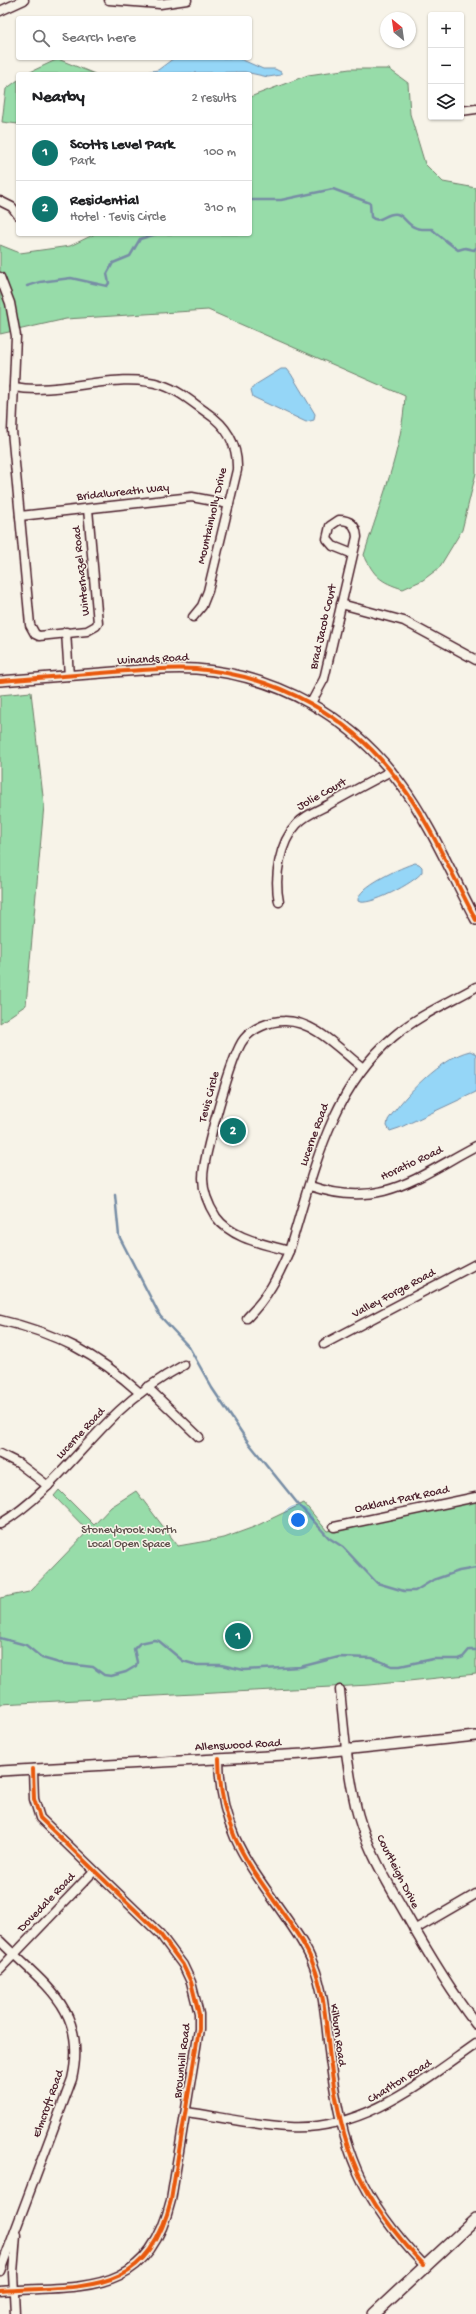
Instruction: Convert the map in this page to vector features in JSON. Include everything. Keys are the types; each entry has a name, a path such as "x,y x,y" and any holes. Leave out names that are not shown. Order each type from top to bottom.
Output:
{"main road":[{"path":"374,2314 424,2265 476,2219"}],"street":[{"path":"0,11 24,0"},
{"path":"109,0 160,4 188,0"},
{"path":"464,111 476,109"},
{"path":"0,201 12,207 16,212"},
{"path":"0,277 10,303 16,336 12,431 32,630 36,634 43,636 66,632 68,676"},
{"name":"Mountainholly Drive","path":"14,387 43,390 142,380 164,385 221,423 231,436 237,460 229,504 208,591 202,606 193,617"},
{"name":"Bridalwreath Way","path":"20,516 192,497 229,504"},
{"name":"Winterhazel Road","path":"66,632 92,629 96,626 99,617 88,509"},
{"name":"Brad Jacob Court","path":"311,703 324,679 357,537 355,526 351,522 339,520 330,526 327,539 333,546 353,554"},
{"path":"341,604 404,620 476,660"},
{"name":"Winands Road","path":"0,681 177,668 217,671 258,680 311,703 359,737 391,771 415,806 476,920"},
{"name":"Jolie Court","path":"279,902 277,890 278,871 286,840 290,831 308,815 391,771"},
{"name":"Lucerne Road","path":"248,1318 270,1291 289,1251 329,1124 350,1086 379,1050 406,1027 476,987"},
{"name":"Tevis Circle","path":"289,1251 231,1231 215,1215 204,1189 204,1166 234,1055 245,1038 263,1026 284,1021 295,1022 316,1030 363,1068"},
{"name":"Horatio Road","path":"310,1186 344,1195 375,1194 401,1185 476,1146"},
{"name":"Valley Forge Road","path":"324,1344 476,1264"},
{"path":"0,1320 42,1331 62,1339 103,1362 140,1393"},
{"name":"Lucerne Road","path":"0,1524 48,1486 119,1411 147,1388 184,1365"},
{"path":"147,1388 199,1437"},
{"path":"0,1454 18,1463 48,1486"},
{"name":"Oakland Park Road","path":"334,1527 476,1497"},
{"name":"Courtleigh Drive","path":"340,1690 351,1787 368,1845 414,1930 446,1982 476,2024"},
{"name":"Allenswood Road","path":"0,1770 219,1759 346,1749 476,1736"},
{"name":"Kilburn Road","path":"219,1759 222,1804 235,1841 246,1862 300,1939 313,1963 322,2002 340,2123 354,2166 369,2195 398,2238 424,2265"},
{"name":"Brownhill Road","path":"0,2290 72,2288 104,2282 119,2276 144,2256 157,2239 166,2218 187,2112 199,2029 199,2014 191,1982 183,1965 160,1934 40,1818 34,1800 33,1768"},
{"name":"Dovedale Road","path":"0,1969 94,1871"},
{"path":"414,1930 476,1894"},
{"name":"Elmcroft Road","path":"0,1941 59,2000 68,2015 76,2045 76,2062 72,2079 0,2271"},
{"name":"Charlton Road","path":"187,2112 290,2127 340,2123 370,2113 390,2102 476,2044"},
{"name":"Elmcroft Road","path":"14,2314 17,2227"}],"green space":[{"path":"56,60 60,60 90,72 30,72"},
{"path":"350,69 389,69 408,83 410,114 425,164 443,182 476,188 476,473 462,530 439,568 423,580 403,589 383,581 371,568 364,555 395,457 400,437 405,396 208,310 66,319 0,334 0,245 20,253 70,246 91,236 252,236 252,96 308,75"},
{"path":"16,82 16,124 2,122 6,89"},
{"path":"31,692 44,805 26,1005 0,1023 0,695"},
{"name":"Stoneybrook North Local Open Space","path":"59,1490 94,1525 111,1507 136,1491 178,1546 224,1538 254,1527 304,1503 327,1531 476,1499 476,1674 370,1685 0,1704 0,1598 29,1592 88,1531 54,1496"}],"water":[{"path":"171,60 243,60 263,69 275,69 281,72 281,75 268,77 252,74 252,72 145,72 158,70"},
{"path":"281,369 287,369 291,374 315,414 314,420 306,422 253,397 251,390 255,385"},
{"path":"415,863 422,867 422,872 411,882 381,898 371,901 358,901 359,896 364,890 381,878"},
{"path":"470,1051 476,1054 476,1092 390,1131 387,1126 388,1120 395,1110 424,1079 447,1061"}],"waterway":[{"path":"252,200 281,200 333,189 370,203 371,217 374,219 377,220 397,214 402,216 416,228 432,229 458,250 465,248 474,250 476,248"},
{"path":"27,286 40,282 71,278 107,286 109,283 107,274 113,263 130,256 140,239 150,236"},
{"path":"115,1195 119,1236 160,1316 189,1347 212,1388 248,1442 298,1504 329,1538 343,1547 377,1583 404,1591 415,1591 433,1580 459,1571 476,1568"},
{"path":"0,1638 26,1645 42,1658 59,1663 93,1667 104,1675 111,1676 126,1672 136,1666 137,1662 134,1649 140,1643 154,1640 159,1641 183,1661 197,1665 221,1665 244,1670 300,1667 339,1657 372,1658 392,1666 400,1666 433,1659 458,1659 463,1657 469,1650 476,1650"}],"cycle path":[{"path":"0,681 176,668 226,673 255,680 283,690 336,720 359,738 381,759 400,783 421,815 476,920"},
{"path":"219,1759 220,1783 224,1804 229,1823 237,1841 256,1875 303,1943 317,1975 323,1998 335,2091 348,2146 357,2171 369,2194 384,2217 424,2265"},
{"path":"0,2291 83,2286 107,2280 128,2271 146,2255 160,2232 171,2200 199,2029 199,2014 191,1982 183,1965 160,1934 40,1818 34,1799 33,1769"}],"place":[{"name":"Residential","path":"233,1131"},
{"name":"Scotts Level Park","path":"238,1636"}]}
